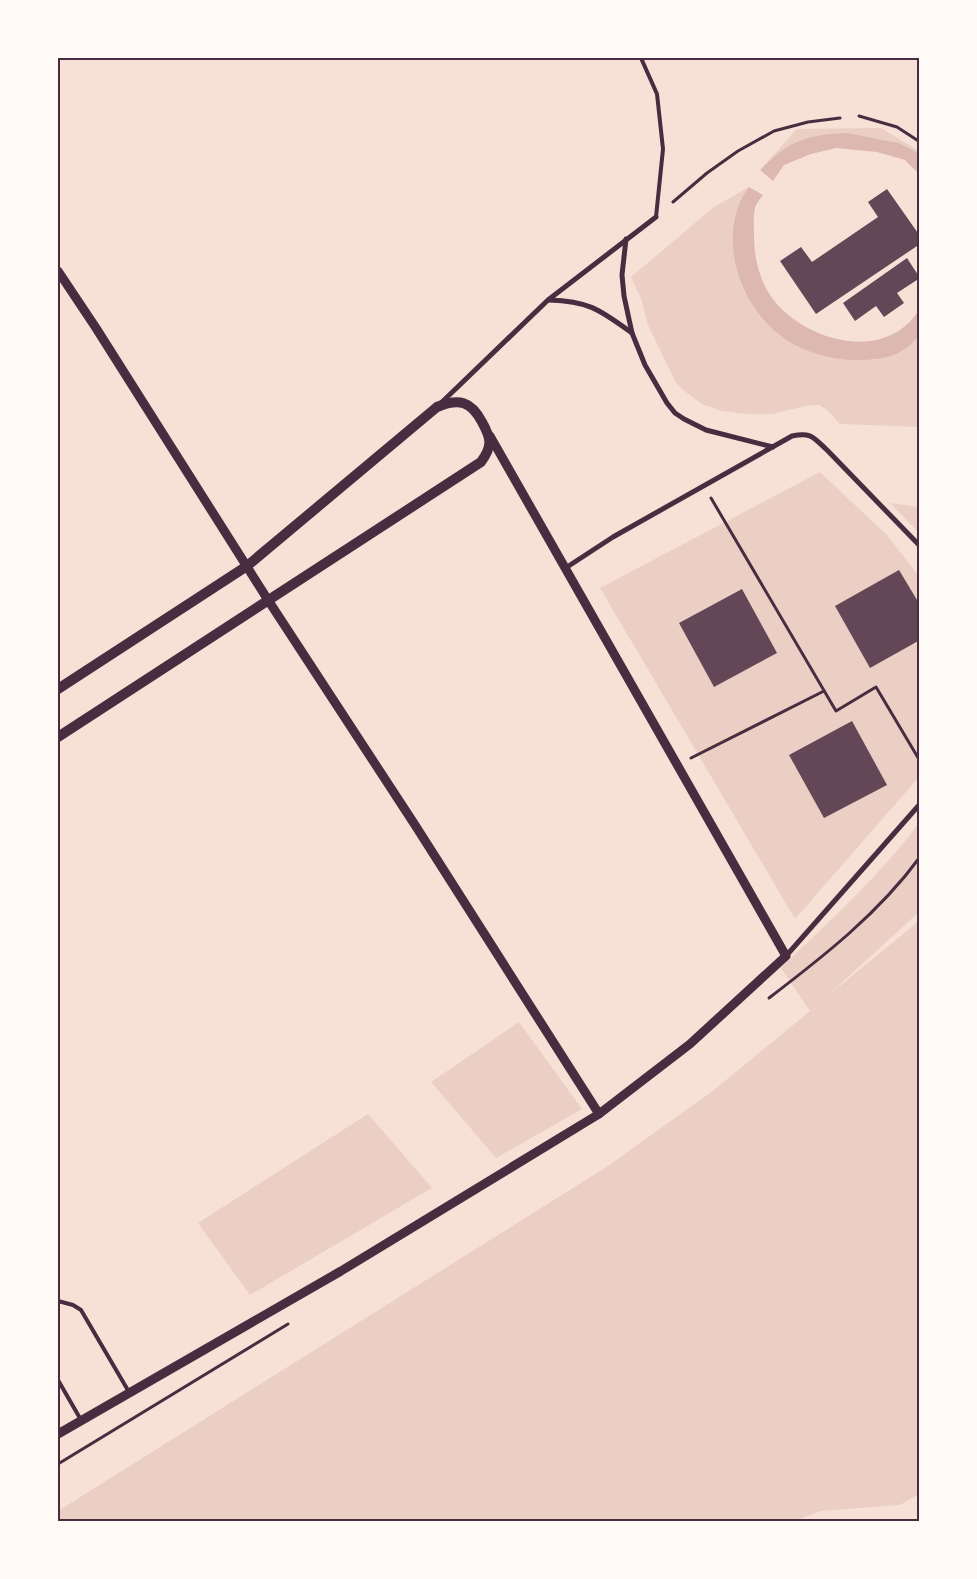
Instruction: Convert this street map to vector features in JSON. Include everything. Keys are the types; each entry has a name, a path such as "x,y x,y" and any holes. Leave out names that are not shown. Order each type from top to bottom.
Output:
{"main road":[{"path":"58,689 247,566 437,407 456,402 471,406 476,410 490,436 490,446 481,462 58,737"}],"street":[{"path":"437,407 548,300 656,217"},
{"path":"626,239 622,275 624,296 632,333 645,365 668,403 676,413 706,430 773,447"},
{"path":"58,271 102,336 268,600 410,816 599,1114"},
{"path":"548,300 574,302 597,308 632,333"},
{"path":"564,569 613,537 792,436 806,434 813,436 920,546"},
{"path":"490,436 786,956"},
{"path":"58,1434 341,1271 599,1114 690,1044 786,956 920,804"}],"lane":[{"path":"641,58 657,94 663,149 656,217"},
{"path":"58,1301 73,1305 81,1310 130,1393"},
{"path":"58,1380 81,1420"}],"path":[{"path":"859,116 897,127 920,142"},
{"path":"656,217 707,173 738,151 774,131 808,122 840,118"},
{"path":"704,486 836,710 876,687 920,762"},
{"path":"676,765 824,691"}],"shaded area":[{"path":"881,128 919,151 919,153 899,143 876,138 775,156 760,170 797,129"},
{"path":"847,133 899,143 919,153 919,174 905,160 877,152 836,148 811,154 784,165 773,181 760,170 780,152 799,141 820,135"},
{"path":"749,187 738,206 762,317 873,360 901,352 919,336 919,427 840,424 827,410 819,405 772,414 721,411 702,404 676,383 647,323 642,301 631,277 714,207"},
{"path":"749,187 763,195 754,211 754,244 759,271 770,296 791,317 808,328 828,337 848,341 868,341 888,336 905,326 919,310 919,336 897,354 874,359 848,360 820,355 802,348 785,339 771,327 758,313 748,297 740,280 735,262 734,225 739,204"},
{"path":"820,472 886,534 919,576 919,777 795,919 600,588"},
{"path":"890,503 919,507 919,533"},
{"path":"919,823 919,912 825,998 919,921 919,1494 900,1505 821,1511 792,1522 58,1522 58,1511 608,1166 714,1090 810,1011 781,968 871,880"},
{"path":"519,1022 582,1109 496,1158 431,1082"},
{"path":"368,1114 432,1188 250,1295 198,1223"}],"building":[{"path":"887,189 920,236 920,244 816,314 780,261 801,247 812,262 878,217 868,202"},
{"path":"907,258 920,278 897,293 904,303 884,317 876,306 855,321 843,303"},
{"path":"899,570 920,605 920,640 870,668 835,606"},
{"path":"742,589 777,653 714,687 679,623"},
{"path":"852,721 887,785 824,818 789,755"}]}
